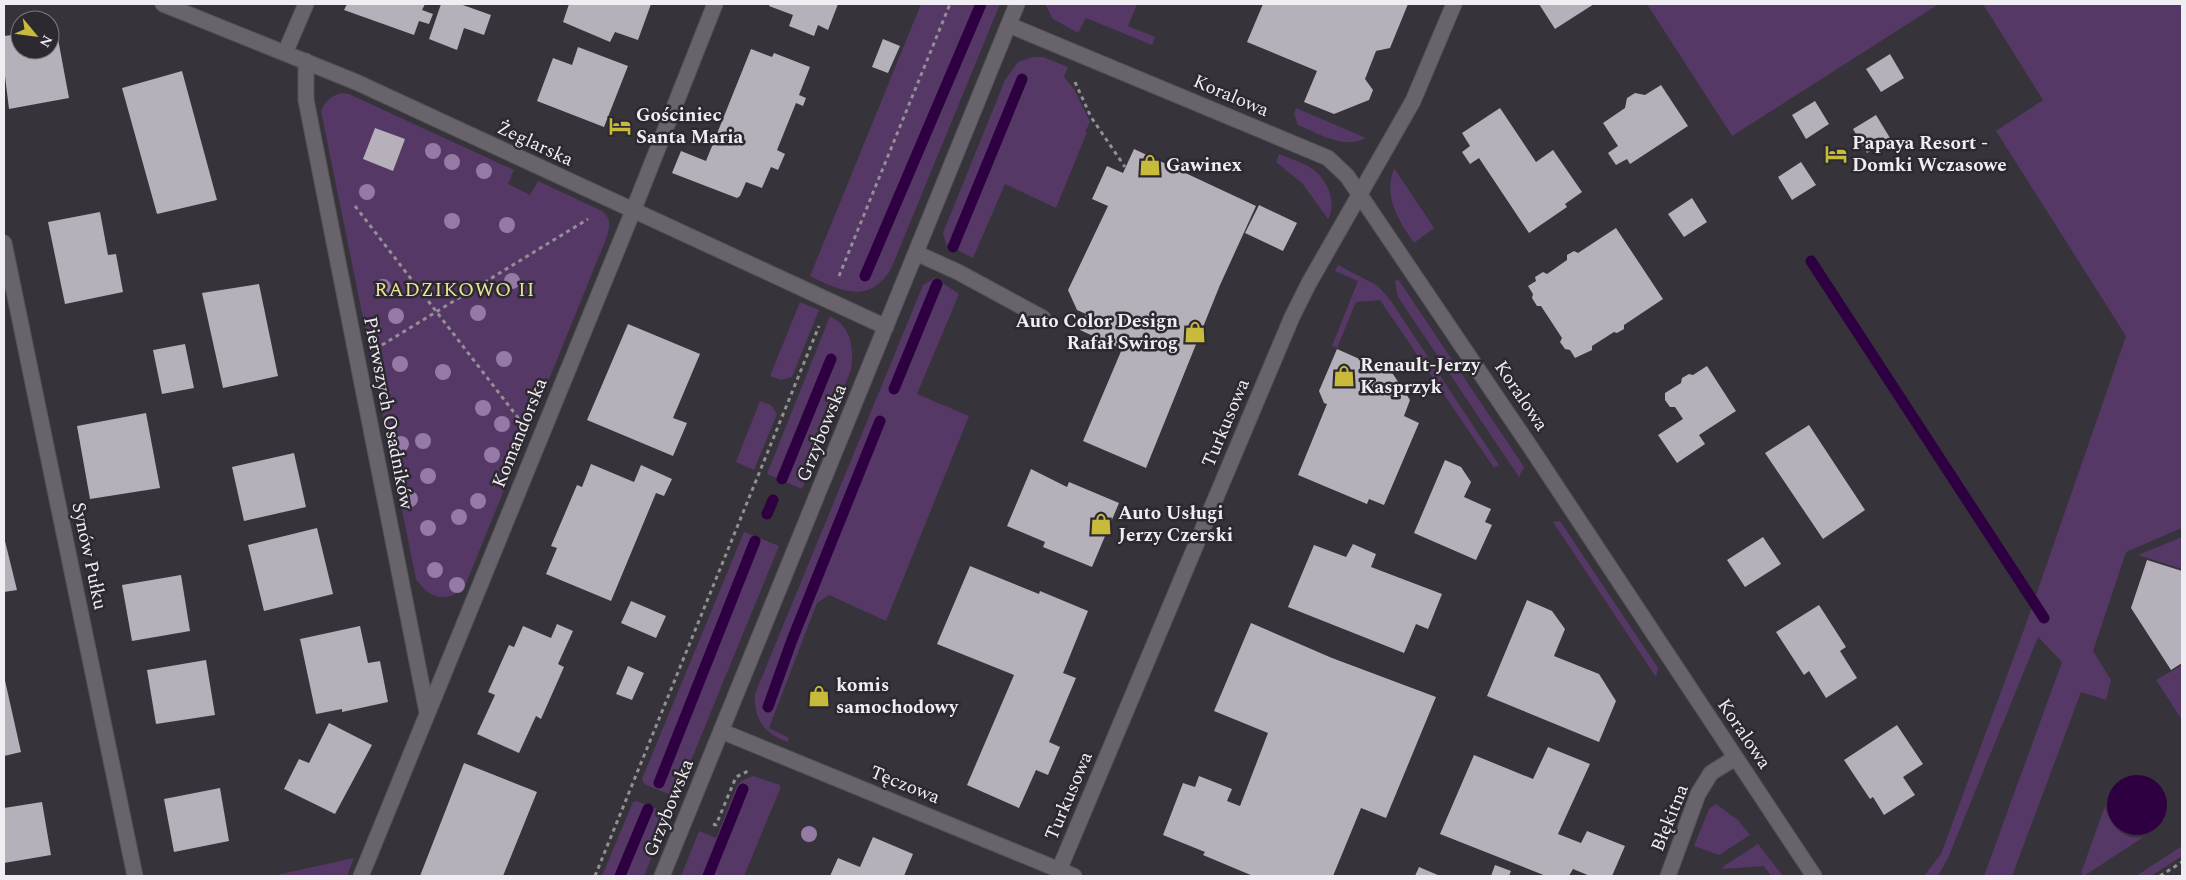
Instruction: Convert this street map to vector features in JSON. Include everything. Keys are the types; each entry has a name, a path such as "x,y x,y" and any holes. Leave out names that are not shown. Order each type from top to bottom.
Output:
{"street":[{"name":"Żeglarska","path":"163,4 306,61 886,327"},
{"path":"285,52 306,4"},
{"name":"Komandorska","path":"361,876 633,211 715,4"},
{"name":"Grzybowska","path":"662,876 1017,4"},
{"name":"Turkusowa","path":"1059,870 1292,317 1309,282 1361,195 1413,101 1454,4"},
{"name":"Koralowa","path":"1009,25 1328,158 1347,176 1529,444 1814,876"},
{"name":"Pierwszych Osadników","path":"306,61 306,100 427,712"},
{"name":"Synów Pułku","path":"4,243 135,876"},
{"path":"916,253 958,272 1043,318"},
{"name":"Tęczowa","path":"721,731 1074,876"},
{"name":"Błękitna","path":"1668,876 1698,794 1711,773 1735,758"}],"path":[{"path":"595,876 950,4"},
{"path":"1074,76 1076,86 1091,117 1126,167"},
{"path":"322,185 341,188 528,431 538,440"},
{"path":"355,352 375,348 437,313 602,211 612,201"},
{"path":"710,823 716,825 736,777 747,771 753,771"},
{"path":"2160,876 2182,862"}],"shaded area":[{"path":"921,4 1000,4 891,269 882,280 864,291 843,290 810,276"},
{"path":"1045,4 1137,4 1128,26 1155,37 1152,45 1086,18 1078,33 1053,19"},
{"path":"1647,4 1939,4 1732,136"},
{"path":"1983,4 2182,4 2182,528 2126,552 2093,651 2111,680 2106,700 2081,692 2012,876 1984,876 2062,662 2038,637 1948,858 1938,876 1924,876 1941,854 2026,624 2126,336 1996,131 2043,100"},
{"path":"1033,57 1043,57 1068,67 1064,77 1074,89 1090,122 1056,208 1005,184 973,258 946,244 943,233 1005,80 1018,62"},
{"path":"341,93 349,94 514,170 508,184 530,195 538,181 602,211 609,220 606,239 465,586 459,592 445,597 433,595 421,586 416,579 321,111 329,99"},
{"path":"1296,108 1366,138 1358,141 1341,142 1323,136 1298,125 1294,114"},
{"path":"1279,154 1314,170 1323,180 1330,193 1332,206 1328,219 1302,183 1276,162"},
{"path":"1394,168 1434,228 1414,243 1398,217 1391,198 1391,179"},
{"path":"1338,265 1378,286 1391,301 1499,465 1494,468 1380,300 1356,302 1337,348 1332,346 1358,281 1335,271"},
{"path":"935,278 959,294 917,394 969,416 886,621 829,595 817,603 769,728 789,738 788,742 773,735 762,724 756,711 755,694 923,285"},
{"path":"1398,279 1524,467 1519,477 1398,297 1395,282"},
{"path":"800,302 819,310 792,377 781,380 770,376"},
{"path":"830,316 843,326 850,339 852,354 851,370 802,489 767,474"},
{"path":"760,401 771,405 777,414 754,470 736,462"},
{"path":"1560,521 1658,668 1656,677 1553,522"},
{"path":"744,532 779,546 676,797 644,784 642,779"},
{"path":"2182,537 2182,569 2138,555"},
{"path":"2182,665 2182,720 2156,680"},
{"path":"2137,775 2154,780 2162,788 2167,805 2162,822 2154,830 2137,835 2120,830 2112,822 2107,805 2112,788 2120,780"},
{"path":"753,776 780,785 780,789 744,876 681,876 699,831 716,838 737,786 741,781"},
{"path":"637,801 669,814 644,876 602,876 633,802"},
{"path":"1716,804 1738,820 1750,835 1719,855 1694,846 1709,809"},
{"path":"2105,806 2114,825 2124,834 2131,837 2145,836 2084,876 2081,873"},
{"path":"1758,844 1783,876 1771,876 1764,866 1722,869 1724,866"},
{"path":"2182,846 2182,856 2151,876 2136,876"},
{"path":"354,858 347,876 272,876"}],"building":[{"path":"347,4 425,4 422,10 433,14 429,24 419,21 414,35 344,10"},
{"path":"441,4 460,4 491,15 484,35 464,28 457,50 429,39"},
{"path":"569,4 651,4 638,40 615,32 610,42 563,22"},
{"path":"770,4 838,4 828,30 818,25 814,36 789,26 793,15 769,6"},
{"path":"1263,4 1408,4 1390,48 1376,51 1365,79 1373,90 1369,100 1334,114 1304,102 1317,71 1247,42"},
{"path":"1539,4 1594,4 1555,29"},
{"path":"10,35 10,60 60,60 60,50 69,98 9,109 4,68 4,36"},
{"path":"883,39 900,46 888,73 872,67"},
{"path":"578,47 628,66 604,127 537,101 553,58 572,65"},
{"path":"751,49 772,57 774,53 810,67 799,95 806,98 803,106 796,103 777,150 785,154 778,170 771,167 762,188 746,182 740,196 737,198 672,173 681,151 706,161"},
{"path":"1890,54 1904,78 1881,92 1866,69"},
{"path":"182,71 217,200 157,214 122,88"},
{"path":"1661,85 1688,126 1630,164 1627,159 1616,165 1608,153 1618,146 1603,123 1625,108 1627,98 1635,93 1645,95"},
{"path":"1815,101 1829,124 1806,139 1792,115"},
{"path":"1500,108 1536,162 1553,150 1582,192 1565,204 1567,207 1529,233 1479,158 1470,164 1462,152 1470,146 1462,133"},
{"path":"1876,115 1890,138 1867,153 1853,129"},
{"path":"375,128 405,139 393,171 363,159"},
{"path":"1134,149 1256,206 1220,285 1146,468 1083,441 1122,349 1080,330 1086,314 1077,310 1068,290 1108,206 1092,199 1107,166 1123,173"},
{"path":"1801,162 1816,185 1792,200 1778,177"},
{"path":"1692,198 1707,222 1684,237 1668,214"},
{"path":"1259,205 1297,223 1283,251 1245,233"},
{"path":"100,212 108,255 116,254 123,292 65,304 48,222"},
{"path":"1616,228 1663,299 1624,325 1624,329 1617,333 1614,332 1592,346 1592,350 1575,358 1570,350 1565,349 1560,342 1562,338 1541,306 1537,306 1528,286 1536,281 1535,277 1543,272 1547,274 1567,260 1567,255 1574,251 1578,253"},
{"path":"259,284 278,376 223,388 202,293"},
{"path":"628,324 700,354 673,418 687,423 673,456 587,420"},
{"path":"185,344 194,388 162,394 153,350"},
{"path":"1337,349 1393,374 1410,400 1404,416 1419,423 1384,505 1369,499 1367,504 1298,475 1327,404 1324,403 1319,391"},
{"path":"1707,366 1736,411 1699,435 1705,444 1677,463 1658,435 1683,419 1675,407 1670,407 1665,400 1665,393 1681,383 1682,378 1689,374 1693,375"},
{"path":"146,413 160,488 90,499 77,426"},
{"path":"1809,425 1865,510 1823,539 1765,453"},
{"path":"294,453 306,507 244,521 232,467"},
{"path":"1445,460 1461,467 1471,482 1464,497 1491,509 1485,522 1492,525 1476,560 1414,533"},
{"path":"591,464 634,482 641,465 672,479 664,496 656,493 611,601 546,574 557,548 551,546 577,485 582,487"},
{"path":"1031,469 1067,487 1069,482 1119,503 1092,567 1043,547 1045,542 1007,526"},
{"path":"317,528 333,594 264,611 248,545"},
{"path":"4,537 17,590 4,592"},
{"path":"1763,537 1781,564 1745,587 1727,560"},
{"path":"1353,544 1376,554 1371,567 1442,594 1428,629 1416,624 1404,653 1288,607 1314,545 1346,557"},
{"path":"2147,560 2182,571 2182,663 2171,670 2131,608"},
{"path":"970,566 1039,594 1040,591 1088,611 1063,673 1076,678 1049,742 1060,747 1048,775 1036,770 1019,808 967,785 1014,675 937,644"},
{"path":"181,575 190,631 132,641 122,585"},
{"path":"1527,600 1552,611 1565,629 1554,656 1599,674 1616,701 1599,742 1487,696"},
{"path":"631,601 666,616 656,638 621,623"},
{"path":"1819,605 1846,647 1840,651 1857,678 1826,698 1809,671 1804,675 1776,632"},
{"path":"1251,623 1332,658 1436,697 1386,818 1361,808 1333,876 1253,876 1203,855 1205,852 1163,835 1183,783 1195,787 1199,776 1232,789 1227,801 1240,806 1268,733 1214,711"},
{"path":"557,624 573,631 558,664 564,667 541,719 536,716 519,753 477,734 495,695 488,692 509,645 514,647 523,626 551,638"},
{"path":"360,626 368,663 380,661 388,702 342,712 342,709 316,714 300,639"},
{"path":"206,660 215,715 156,724 147,670"},
{"path":"628,666 644,673 632,700 616,694"},
{"path":"4,676 21,752 4,756"},
{"path":"329,723 372,745 335,814 284,789 299,759 309,763"},
{"path":"1897,725 1923,764 1903,777 1915,795 1884,815 1873,797 1870,799 1844,760"},
{"path":"1548,747 1590,764 1558,834 1581,843 1587,831 1625,846 1612,876 1590,876 1573,869 1569,876 1546,876 1440,834 1474,755 1533,779"},
{"path":"464,763 537,792 503,876 420,876"},
{"path":"220,788 229,841 174,852 164,799"},
{"path":"42,802 51,855 4,863 4,808"},
{"path":"873,837 913,854 904,876 830,876 838,858 860,867"},
{"path":"1495,865 1511,871 1509,876 1491,876"},
{"path":"1419,867 1440,876 1415,876"}],"waterway":[{"path":"865,276 981,4"},
{"path":"953,247 1022,79"},
{"path":"1811,261 2044,618"},
{"path":"894,389 937,284"},
{"path":"782,479 831,359"},
{"path":"768,707 792,640 880,421"},
{"path":"767,514 773,500"},
{"path":"659,783 755,541"},
{"path":"708,876 743,789"},
{"path":"620,876 648,809"}],"place":[{"name":"Gościniec Santa Maria","path":"620,126"},
{"name":"Papaya Resort - Domki Wczasowe","path":"1836,154"},
{"name":"Gawinex","path":"1150,165"},
{"name":"Auto Color Design Rafał Swirog","path":"1195,332"},
{"name":"Renault-Jerzy Kasprzyk","path":"1344,376"},
{"name":"Auto Usługi Jerzy Czerski","path":"1101,524"},
{"name":"komis samochodowy","path":"819,696"}],"district":[{"name":"RADZIKOWO II","path":"455,290"}]}
